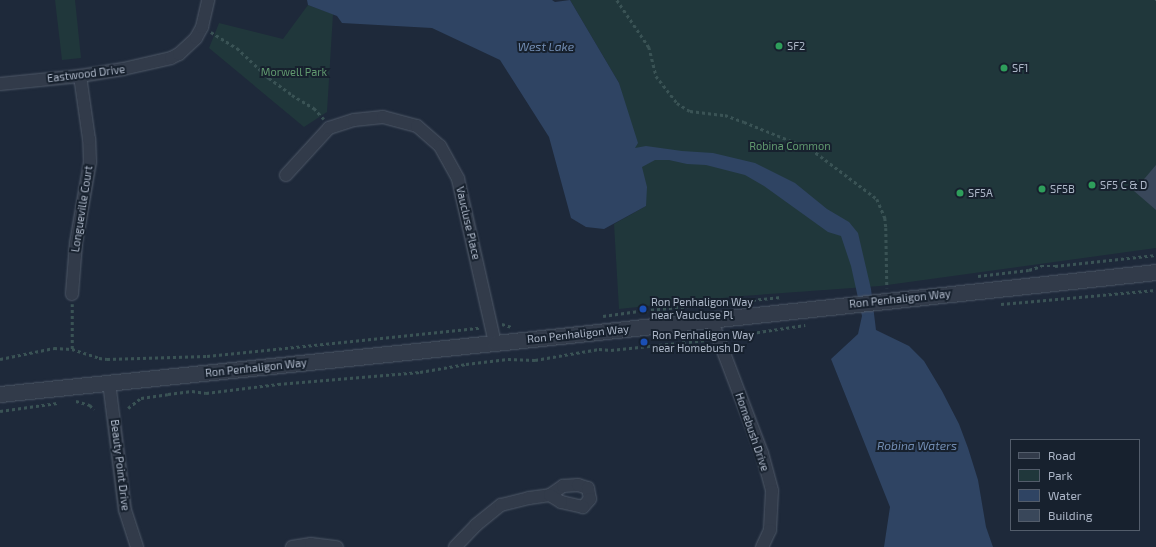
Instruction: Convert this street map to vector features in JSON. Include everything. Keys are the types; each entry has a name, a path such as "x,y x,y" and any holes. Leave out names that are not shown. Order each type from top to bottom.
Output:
{"street":[{"path":"202,27 208,0"},
{"name":"Eastwood Drive","path":"0,84 80,76 123,69 171,58 188,47 196,38 202,27"},
{"name":"Longueville Court","path":"72,294 76,243 90,162 89,139 80,76"},
{"name":"Vaucluse Place","path":"286,175 329,128 354,120 383,117 417,126 440,146 458,180 495,343"},
{"name":"Ron Penhaligon Way","path":"0,394 711,320 849,304 889,295 1156,272"},
{"name":"Homebush Drive","path":"711,320 762,453 772,491 770,530 762,547"},
{"name":"Beauty Point Drive","path":"110,382 125,510 137,547"},
{"path":"455,547 476,525 501,505 529,498 550,495"},
{"path":"292,547 310,544 337,547"}],"path":[{"path":"617,0 649,47 656,76 677,103 690,111 725,116 744,122 811,149 878,199 885,218 887,290 889,295"},
{"path":"202,27 237,48 269,78 292,95 314,108 329,128"},
{"path":"974,276 1029,270 1040,266 1055,266 1156,255"},
{"path":"72,294 72,349"},
{"path":"600,317 639,311 784,297"},
{"path":"0,359 54,348 72,349 99,358 107,359 207,356 491,327 503,323 514,327"},
{"path":"733,336 811,324"},
{"path":"128,408 141,398 192,391 206,393 278,384 420,372 508,359 535,360 599,350 708,339"},
{"path":"68,402 76,401 90,405 94,410"},
{"path":"0,411 61,403"}],"green space":[{"path":"55,0 75,0 81,58 62,60"},
{"name":"Robina Common","path":"570,0 1156,0 1156,248 880,286 742,296 619,309 614,224 646,206 635,148 619,83"},
{"name":"Morwell Park","path":"308,5 333,14 327,112 304,127 209,48 219,23 283,39"}],"water":[{"path":"307,0 552,0 555,2 570,0 619,83 638,143 635,148 646,146 682,151 713,153 755,163 795,183 827,209 849,222 858,233 871,289 876,330 909,346 924,361 942,391 959,424 968,448 978,480 986,527 993,547 884,547 890,507 831,359 858,334 862,316 851,266 841,236 828,232 764,186 745,175 706,165 687,164 669,160 655,160 642,167 647,187 646,206 604,229 586,227 571,218 549,137 500,60 432,28 342,23 337,16 308,5"}],"building":[{"path":"1156,165 1156,210 1134,191"}],"place":[{"name":"SF2","path":"779,46"},
{"name":"SF1","path":"1004,68"},
{"name":"SF5 C & D","path":"1092,185"},
{"name":"SF5B","path":"1042,189"},
{"name":"SF5A","path":"960,193"},
{"name":"Ron Penhaligon Way near Vaucluse Pl","path":"643,309"},
{"name":"Ron Penhaligon Way near Homebush Dr","path":"644,342"}],"water label":[{"name":"West Lake","path":"546,47"},
{"name":"Robina Waters","path":"917,446"}]}
